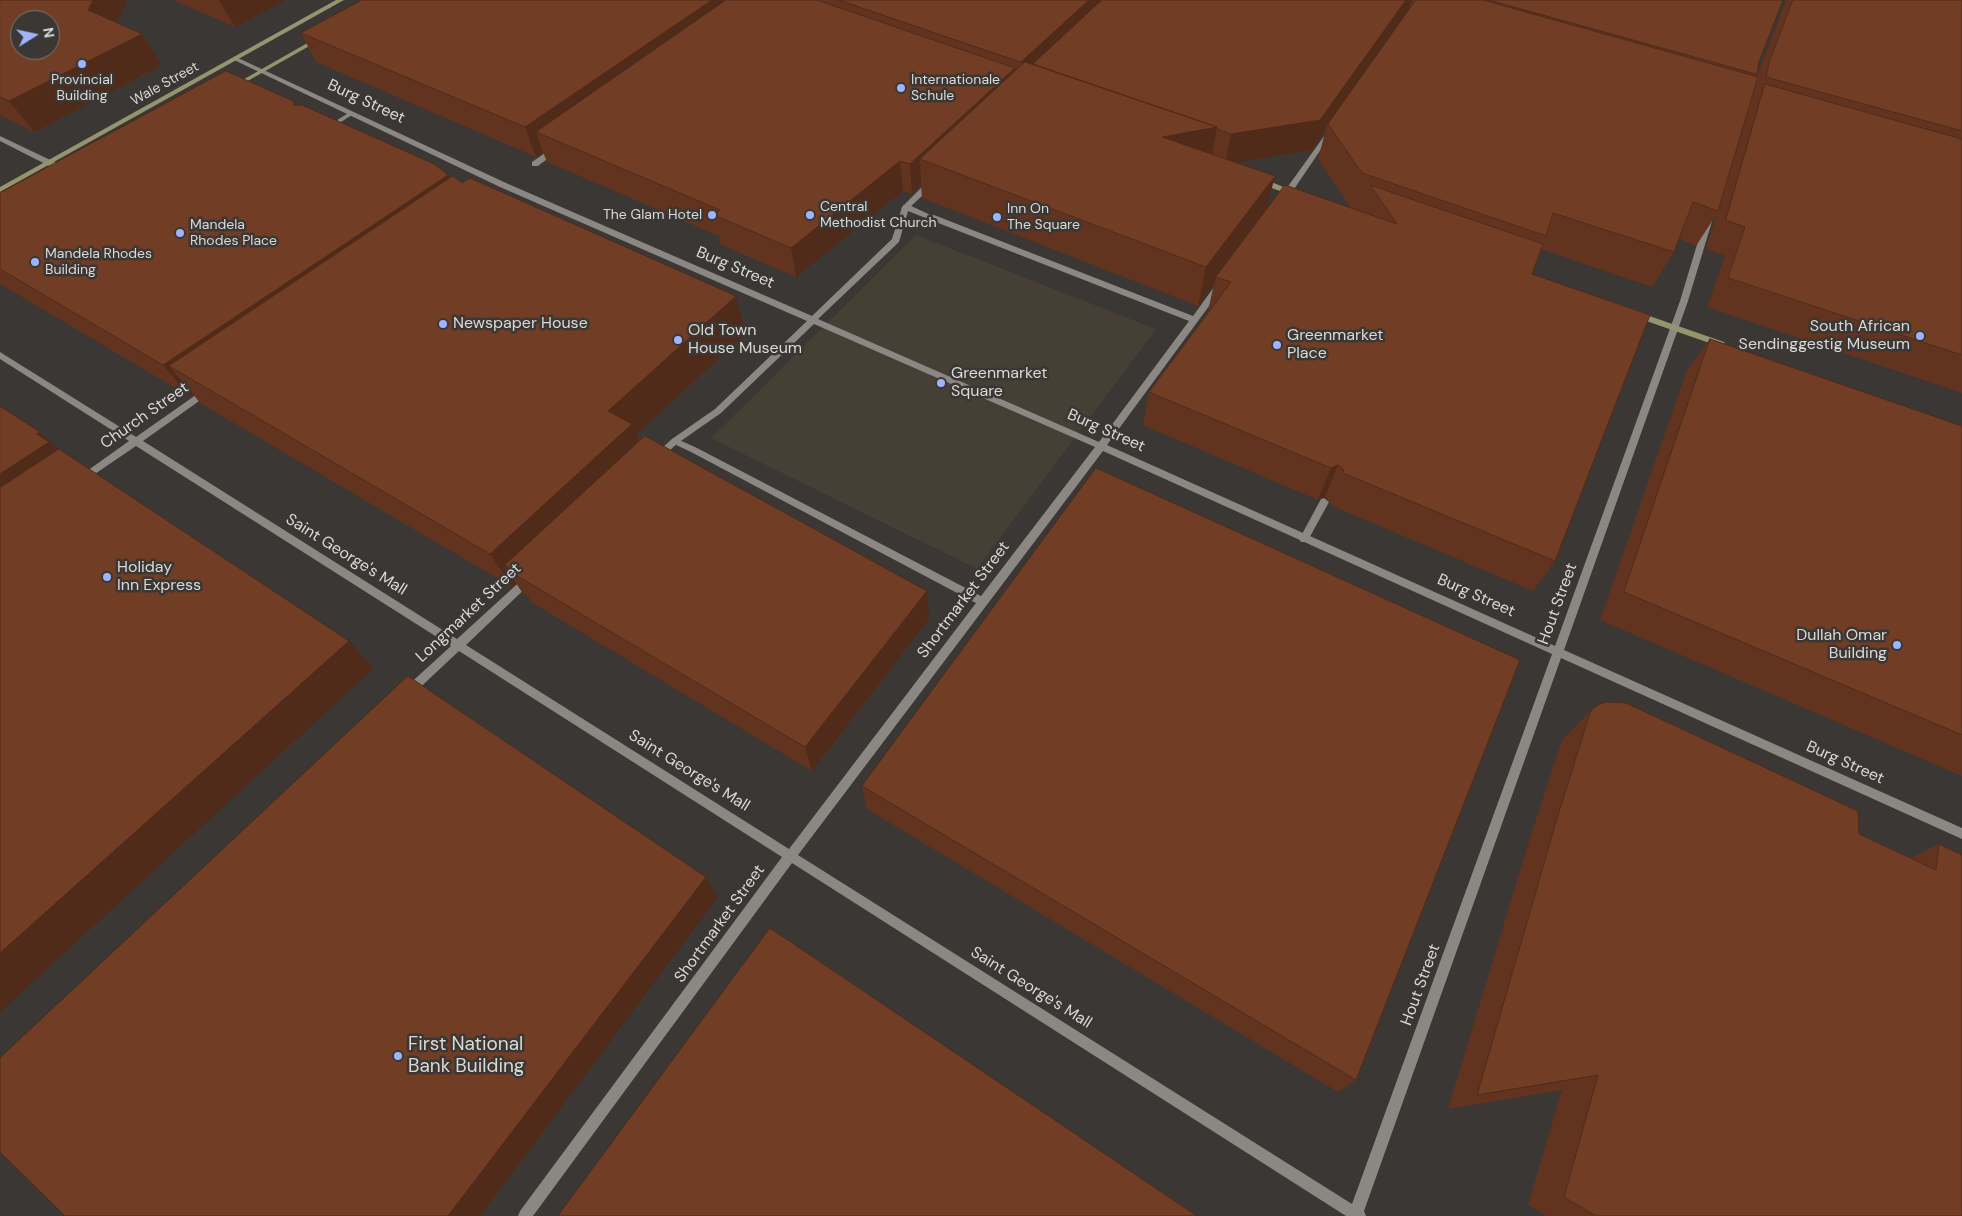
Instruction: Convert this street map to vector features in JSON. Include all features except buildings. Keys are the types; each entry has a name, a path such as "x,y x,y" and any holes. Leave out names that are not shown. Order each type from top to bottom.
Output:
{"main road":[{"name":"Wale Street","path":"0,190 341,0"},
{"path":"230,88 323,37"},
{"path":"64,179 73,175"},
{"path":"1253,178 1303,196"},
{"path":"1626,310 1727,346"}],"street":[{"name":"Burg Street","path":"236,59 503,185 1101,446 1246,513 1559,651 1962,834"},
{"path":"324,131 352,113"},
{"path":"1278,205 1333,127"},
{"path":"0,138 73,175"},
{"path":"535,164 559,147"},
{"path":"647,467 675,441 718,411 896,240 906,207 934,179"},
{"path":"495,190 503,185"},
{"path":"906,207 1194,320"},
{"name":"Hout Street","path":"1357,1215 1674,328 1712,209"},
{"name":"Shortmarket Street","path":"525,1216 791,855 1101,446 1222,281"},
{"name":"Saint George's Mall","path":"0,355 1357,1215"},
{"name":"Church Street","path":"72,485 218,384"},
{"path":"675,441 983,602"},
{"path":"1304,539 1324,502"},
{"name":"Longmarket Street","path":"401,699 535,573"}],"shaded area":[{"name":"Greenmarket Square","path":"916,235 1156,329 977,569 711,438"}],"place":[{"name":"Provincial Building","path":"82,64"},
{"name":"Internationale Schule","path":"901,88"},
{"name":"The Glam Hotel","path":"712,215"},
{"name":"Central Methodist Church","path":"810,215"},
{"name":"Inn On The Square","path":"997,217"},
{"name":"Mandela Rhodes Place","path":"180,233"},
{"name":"Mandela Rhodes Building","path":"35,262"},
{"name":"Newspaper House","path":"443,324"},
{"name":"South African Sendinggestig Museum","path":"1920,336"},
{"name":"Old Town House Museum","path":"678,340"},
{"name":"Greenmarket Place","path":"1277,345"},
{"name":"Greenmarket Square","path":"941,383"},
{"name":"Holiday Inn Express","path":"107,577"},
{"name":"Dullah Omar Building","path":"1897,645"},
{"name":"First National Bank Building","path":"398,1056"}]}
